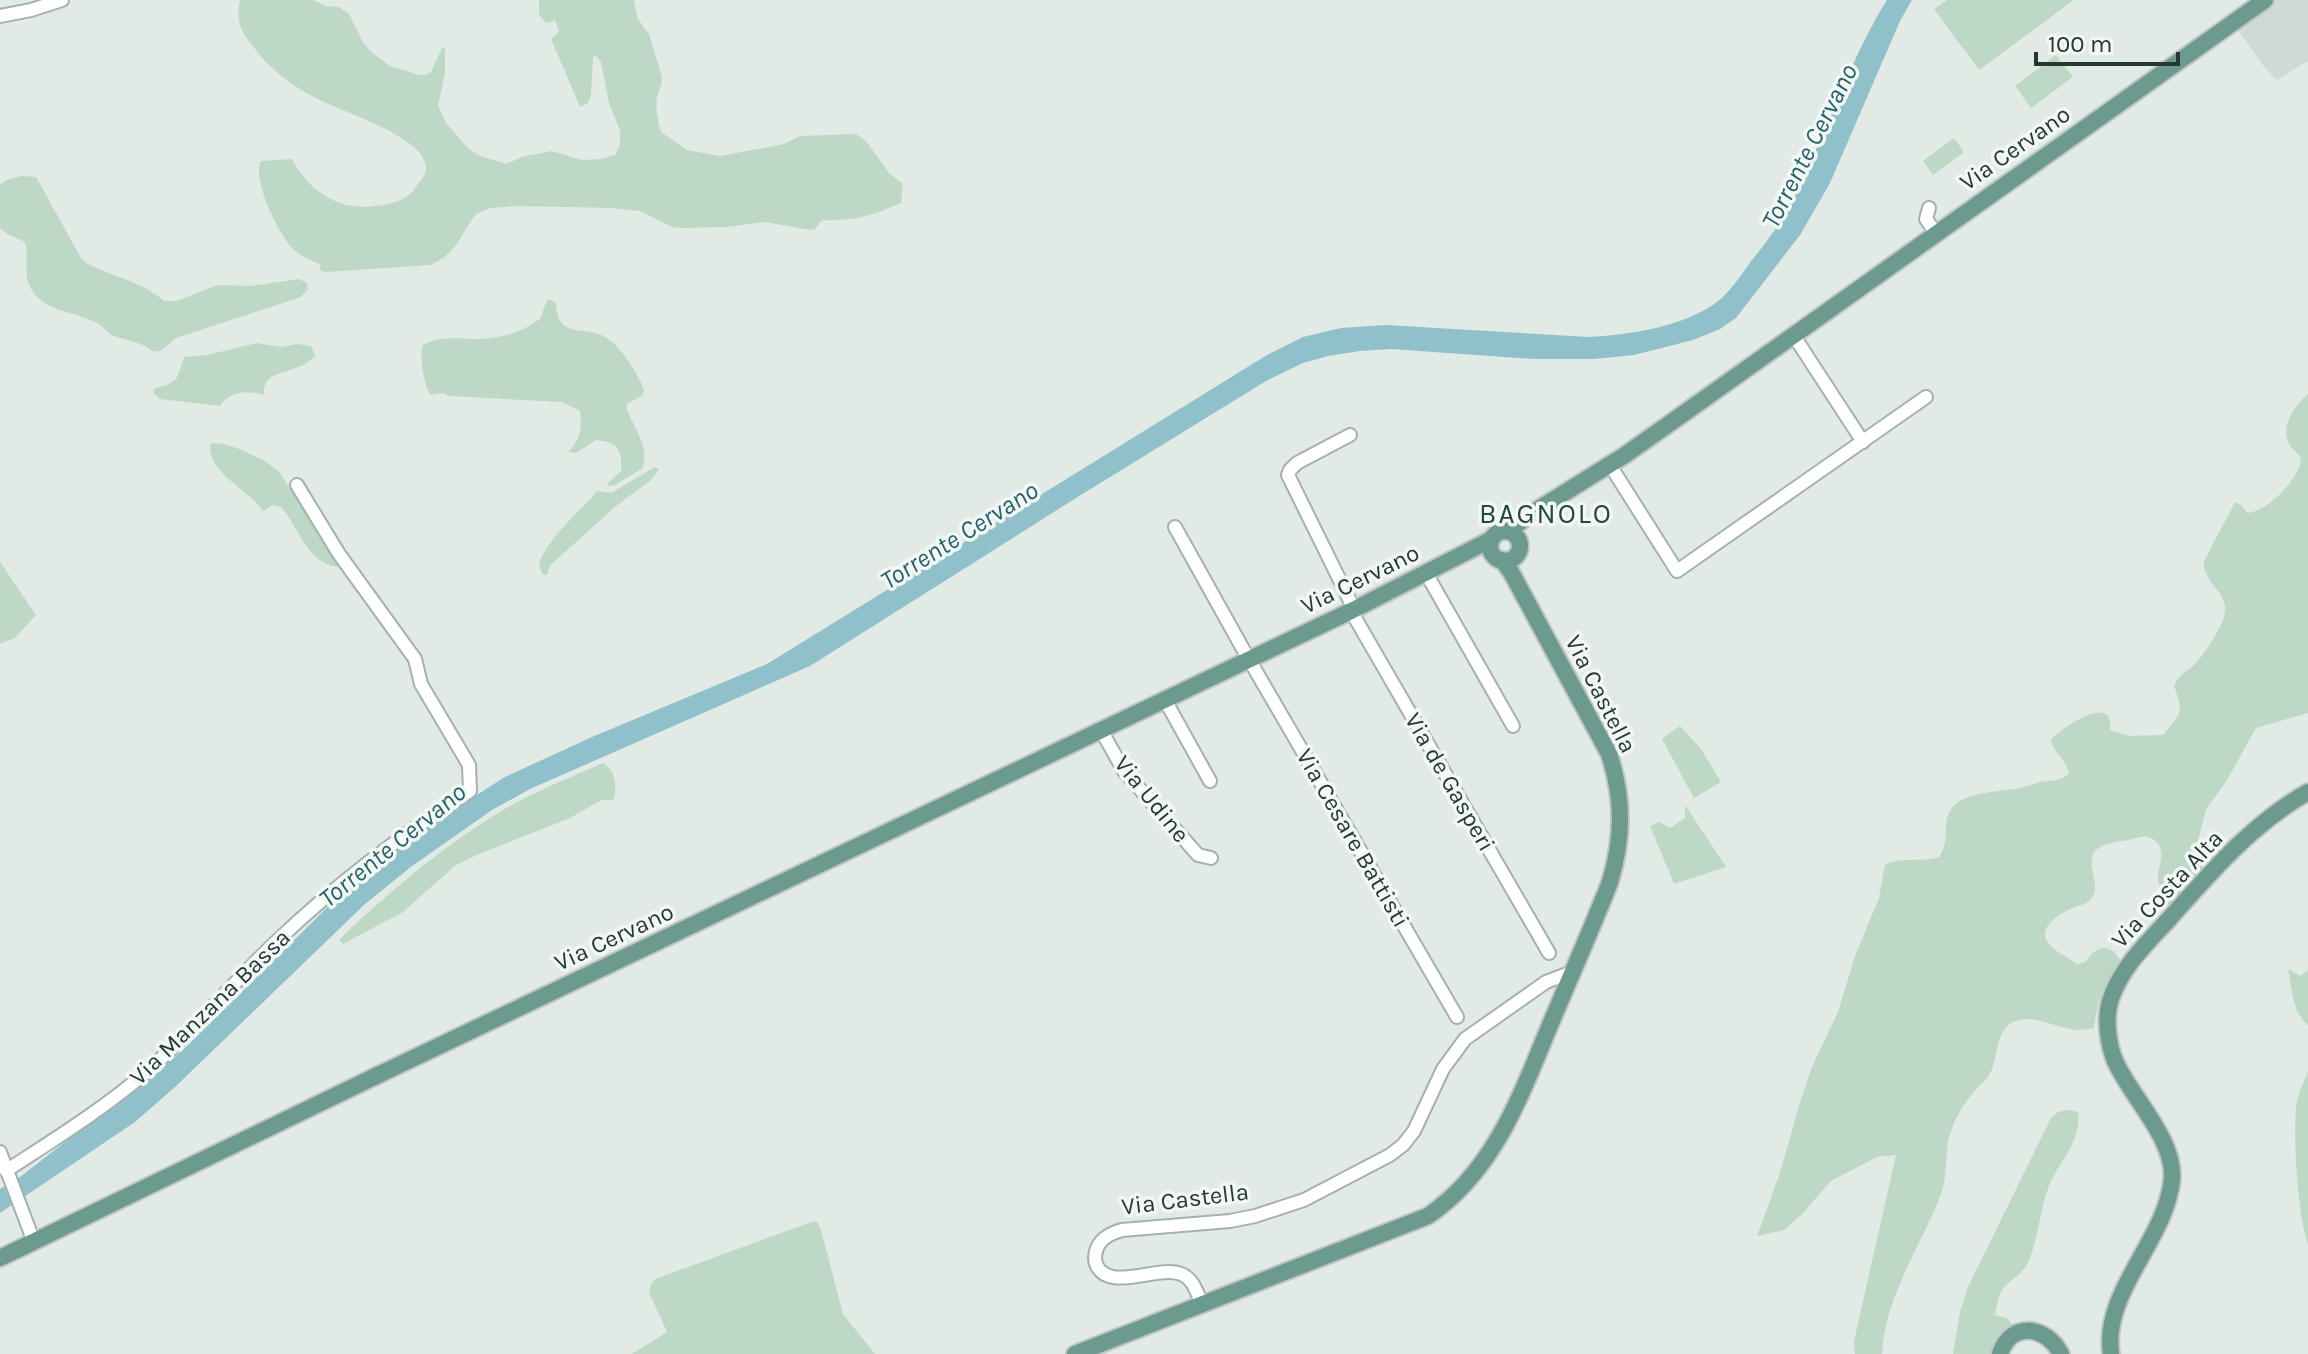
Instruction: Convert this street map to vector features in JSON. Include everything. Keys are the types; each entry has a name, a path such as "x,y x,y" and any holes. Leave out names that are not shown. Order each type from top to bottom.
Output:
{"main road":[{"name":"Via Cervano","path":"1516,541 1540,508 1625,455 2265,0"},
{"path":"1496,552 1501,531 1516,541 1538,622"},
{"path":"1496,552 1515,557 1516,541"},
{"name":"Via Cervano","path":"0,1258 1353,610 1459,556 1496,552"},
{"path":"1496,552 1511,572 1538,622"},
{"name":"Via Castella","path":"1075,1354 1415,1222 1451,1199 1481,1167 1503,1131 1572,972 1615,866 1621,835 1614,769 1538,622"},
{"name":"Via Costa Alta","path":"2111,1354 2109,1338 2114,1314 2167,1205 2172,1169 2164,1142 2114,1058 2108,1026 2110,1002 2130,962 2211,872 2261,824 2308,792"},
{"path":"2000,1354 2006,1341 2015,1333 2025,1330 2044,1336 2061,1354"}],"street":[{"path":"0,16 62,0"},
{"path":"1929,208 1926,219 1936,233"},
{"path":"1794,336 1863,442"},
{"path":"1615,473 1677,571 1926,397"},
{"name":"Via de Gasperi","path":"1350,435 1297,463 1288,475 1353,610 1549,953"},
{"name":"Via Manzana Bassa","path":"6,1171 80,1123 145,1073 277,940 351,875 433,814 470,791 469,765 421,684 415,659 339,554 297,485"},
{"path":"1175,527 1249,659"},
{"path":"1426,573 1513,726"},
{"name":"Via Cesare Battisti","path":"1249,659 1457,1017"},
{"path":"1165,700 1210,781"},
{"name":"Via Udine","path":"1101,730 1130,779 1198,855 1211,858"},
{"name":"Via Castella","path":"1202,1304 1190,1279 1182,1274 1160,1272 1122,1278 1102,1273 1095,1263 1096,1249 1112,1233 1122,1230 1230,1221 1280,1208 1304,1200 1390,1155 1414,1131 1443,1069 1465,1039 1546,982 1572,972"},
{"path":"0,1152 34,1242"}],"shaded area":[{"path":"2275,0 2308,0 2308,61 2277,80 2236,27"}],"green space":[{"path":"240,0 313,0 326,6 339,7 349,14 371,52 390,66 419,75 431,72 443,46 445,73 438,106 446,123 478,155 506,164 552,151 582,160 602,159 616,154 620,131 609,103 601,62 595,55 593,57 591,95 588,103 580,107 551,39 559,32 555,20 546,23 539,15 539,0 634,0 638,19 649,34 662,77 656,106 661,132 687,150 720,156 784,144 800,136 856,134 866,141 889,173 903,184 901,203 862,217 822,220 815,229 810,230 764,222 680,228 640,211 612,208 490,208 476,214 452,250 430,265 319,270 321,265 293,249 274,219 260,180 261,161 292,159 305,179 321,193 343,204 361,207 390,204 408,196 425,172 423,157 398,136 308,94 285,79 253,47 242,30"},
{"path":"1947,0 2074,0 1979,70 1934,9"},
{"path":"2056,55 2073,77 2031,108 2015,86"},
{"path":"1954,138 1964,152 1933,175 1923,161"},
{"path":"21,176 36,177 86,263 137,284 164,301 176,301 218,285 250,286 299,279 307,283 308,289 301,297 176,338 162,350 154,352 114,336 99,324 51,306 35,294 28,280 25,242 0,228 0,185"},
{"path":"547,300 556,303 561,323 567,327 599,334 613,342 644,389 643,395 627,404 644,452 643,468 615,485 607,484 621,471 620,453 615,445 596,440 576,453 568,452 580,433 580,411 562,402 449,396 443,393 431,395 426,385 423,345 444,339 512,334 540,319"},
{"path":"257,343 281,347 297,344 311,346 315,356 270,379 264,388 264,395 239,393 220,406 160,399 154,394 153,390 175,380 184,357"},
{"path":"2308,394 2308,713 2256,728 2206,810 2196,848 2205,871 2169,910 2158,879 2161,852 2153,839 2142,837 2113,843 2094,852 2095,887 2091,899 2056,917 2045,934 2051,946 2077,964 2085,962 2103,948 2112,950 2121,961 2102,992 2094,1028 2068,1029 2026,1019 2011,1023 2002,1033 1990,1074 1965,1103 1952,1127 1943,1187 1897,1291 1882,1354 1855,1354 1854,1341 1896,1155 1877,1157 1831,1181 1784,1230 1757,1236 1812,1067 1838,1012 1855,956 1879,898 1885,865 1939,857 1944,846 1948,815 1965,798 2059,780 2069,774 2051,739 2086,716 2104,713 2109,719 2110,730 2129,736 2163,735 2179,713 2176,682 2205,651 2225,612 2223,600 2206,573 2204,561 2235,502 2247,513 2264,507 2282,493 2295,475 2301,458 2288,442 2286,428 2295,409"},
{"path":"213,443 242,450 278,471 307,512 339,567 328,564 311,552 281,507 273,505 263,511 222,473 211,455 210,445"},
{"path":"655,467 659,469 651,480 616,506 554,562 547,575 542,574 539,563 550,543 597,491 611,493"},
{"path":"0,562 36,615 15,638 0,644"},
{"path":"1680,726 1701,749 1721,782 1694,798 1662,739"},
{"path":"603,763 611,770 614,779 614,800 602,800 568,819 456,865 403,912 343,944 339,940 410,876 467,833 529,796"},
{"path":"1685,805 1726,867 1674,884 1650,826 1659,822 1670,828 1685,818"},
{"path":"2288,969 2300,976 2308,970 2308,1025 2296,1007"},
{"path":"2308,1072 2308,1244 2299,1195 2295,1132 2297,1101"},
{"path":"2058,1112 2078,1112 2077,1132 2049,1186 2027,1264 2005,1286 1997,1304 1995,1315 2007,1318 2016,1329 1997,1342 1991,1354 1953,1354 1968,1287 2051,1118"},
{"path":"814,1221 821,1230 843,1314 875,1354 632,1354 667,1332 649,1292 655,1279"}],"water":[{"path":"1887,0 1912,0 1830,183 1800,235 1736,318 1720,329 1693,340 1634,355 1594,359 1534,359 1391,349 1360,351 1303,363 1266,381 810,666 530,789 492,810 412,866 365,904 135,1122 0,1213 0,1189 20,1177 182,1051 349,886 436,821 505,777 767,664 1267,355 1303,337 1341,328 1386,325 1588,337 1655,328 1704,311 1731,288 1786,212 1860,50"}],"district":[{"name":"BAGNOLO","path":"1546,513"}],"water label":[{"name":"Torrente Cervano","path":"1809,146"},
{"name":"Torrente Cervano","path":"959,535"},
{"name":"Torrente Cervano","path":"392,845"}]}
